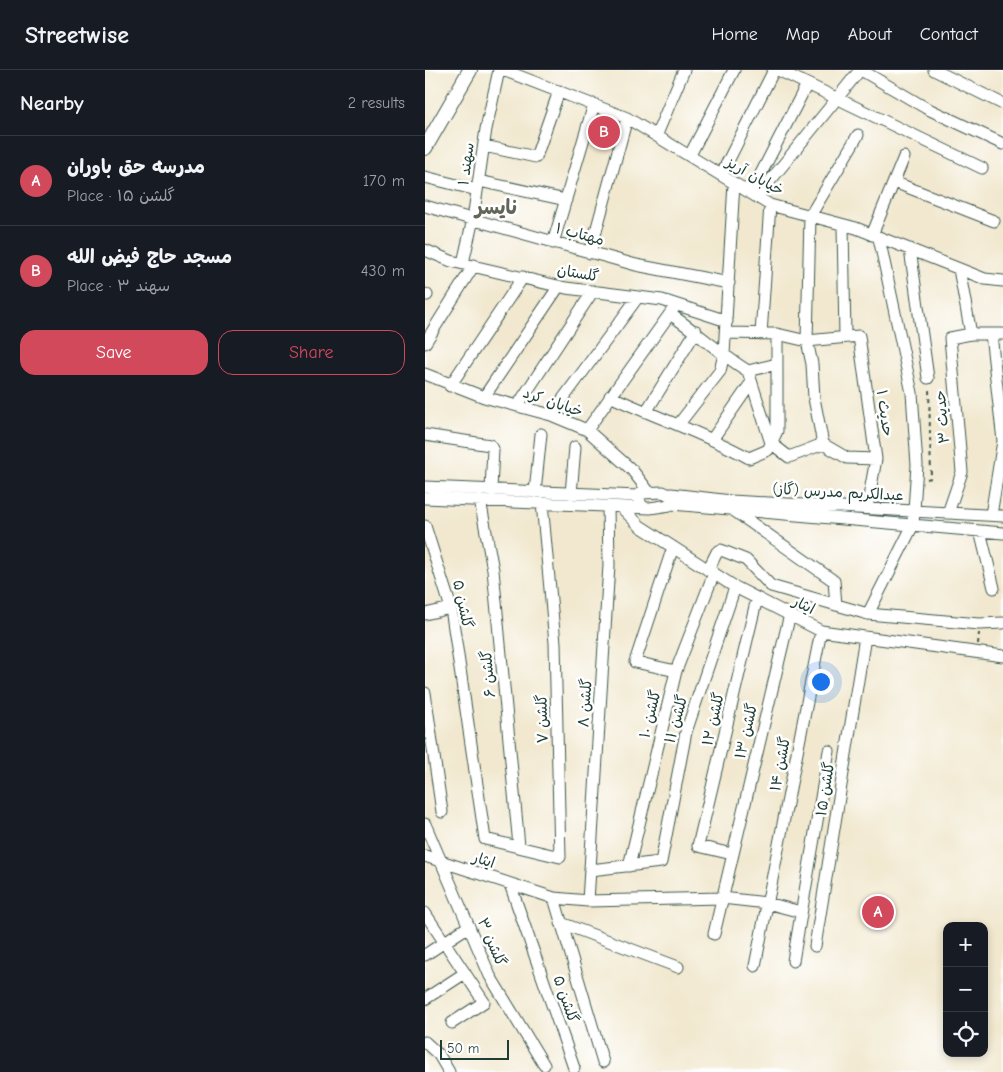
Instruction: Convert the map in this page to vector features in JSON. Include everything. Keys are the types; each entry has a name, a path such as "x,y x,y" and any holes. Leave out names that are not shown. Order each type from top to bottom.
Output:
{"main road":[{"path":"425,148 429,134 470,70"}],"street":[{"name":"سهند ۱","path":"425,343 469,264 473,219 484,146 499,70"},
{"name":"خیابان آریز","path":"503,70 627,118 657,134 770,205 876,236 985,279 1002,277"},
{"path":"657,134 684,70"},
{"path":"690,156 734,70"},
{"path":"721,175 776,70 982,168"},
{"path":"754,195 860,70 926,108 1003,144"},
{"path":"934,70 1003,104"},
{"path":"754,195 807,84"},
{"path":"484,146 536,157 559,91"},
{"path":"553,243 594,104"},
{"path":"590,253 627,118"},
{"path":"858,134 810,216 807,341 812,364 814,398 823,444 847,458 876,460"},
{"path":"868,614 913,525 915,511 916,479 912,393 876,236 905,157"},
{"path":"425,177 566,200"},
{"path":"895,182 994,221"},
{"path":"678,425 719,371 724,356 734,183"},
{"path":"761,334 770,205"},
{"name":"مهتاب ۱","path":"425,206 636,265 729,283"},
{"path":"843,225 845,337"},
{"path":"910,249 928,378"},
{"name":"گلستان","path":"425,250 469,264 559,286 662,300 674,309 726,327 761,334 777,334 807,341 845,337"},
{"path":"959,269 971,334 1003,334"},
{"path":"450,386 523,277"},
{"path":"484,397 559,286"},
{"path":"518,405 593,291"},
{"path":"551,415 638,297"},
{"path":"587,430 674,309 696,332 724,356 748,371 771,443 789,457 823,444"},
{"path":"646,412 696,332"},
{"path":"610,396 713,438 749,458 767,450 777,431 777,334"},
{"name":"حدیث ۳","path":"948,513 962,472 950,338 971,334"},
{"path":"991,334 1003,441 997,516"},
{"name":"حدیث ۱","path":"845,337 859,336 876,460 867,508"},
{"path":"748,371 777,364"},
{"name":"خیابان کرد","path":"425,374 450,386 551,415 587,430 632,470 643,498"},
{"path":"713,438 751,383"},
{"path":"535,492 541,434"},
{"path":"425,435 490,445 493,449 491,490"},
{"path":"571,494 575,446"},
{"path":"425,487 643,498 662,508 672,499 663,492 643,498 621,507 425,498"},
{"name":"عبدالکریم مدرس (گاز)","path":"672,499 997,516"},
{"name":"عبدالکریم مدرس (گاز)","path":"672,499 732,509 1003,533"},
{"name":"گلشن ۶","path":"479,500 493,570 519,846"},
{"name":"گلشن ۷","path":"485,839 560,857 555,643 542,503"},
{"name":"گلشن ۸","path":"588,901 609,565 609,506"},
{"name":"ایثار","path":"621,507 640,526 735,587 821,631 1003,656"},
{"path":"732,509 834,580 836,605 868,614 979,624 1003,623"},
{"name":"گلشن ۵","path":"425,526 451,608 485,839"},
{"path":"980,531 995,588"},
{"path":"673,547 635,662 676,671"},
{"name":"گلشن ۱۰","path":"629,866 676,671 717,552 721,550 746,560 771,586 836,605"},
{"name":"گلشن ۱۱","path":"629,866 661,862 686,732 735,587"},
{"name":"گلشن ۱۲","path":"733,854 698,846 757,598"},
{"path":"425,614 451,608"},
{"name":"گلشن ۱۳","path":"714,934 789,614"},
{"name":"گلشن ۱۴","path":"755,966 821,631"},
{"name":"گلشن ۱۵","path":"815,946 865,637"},
{"path":"425,693 443,812"},
{"path":"793,961 829,751"},
{"name":"گلشن ۳","path":"425,824 490,976 545,1066"},
{"name":"ایثار","path":"425,856 554,898 588,901 722,898 767,903 801,912"},
{"path":"590,870 629,866"},
{"name":"گلشن ۵","path":"510,884 574,1068"},
{"path":"554,898 603,1062"},
{"path":"425,913 484,1002 453,1023"},
{"path":"561,923 678,967"},
{"path":"425,955 469,926"},
{"path":"425,999 465,972"},
{"path":"425,1042 439,1055 449,1072"}],"path":[{"path":"916,479 931,478 928,378"},
{"path":"977,652 979,624"}],"place":[{"name":"مسجد حاج فیض الله","path":"604,132"},
{"name":"مدرسه حق باوران","path":"878,912"}],"district":[{"name":"نایسر","path":"496,207"}]}
